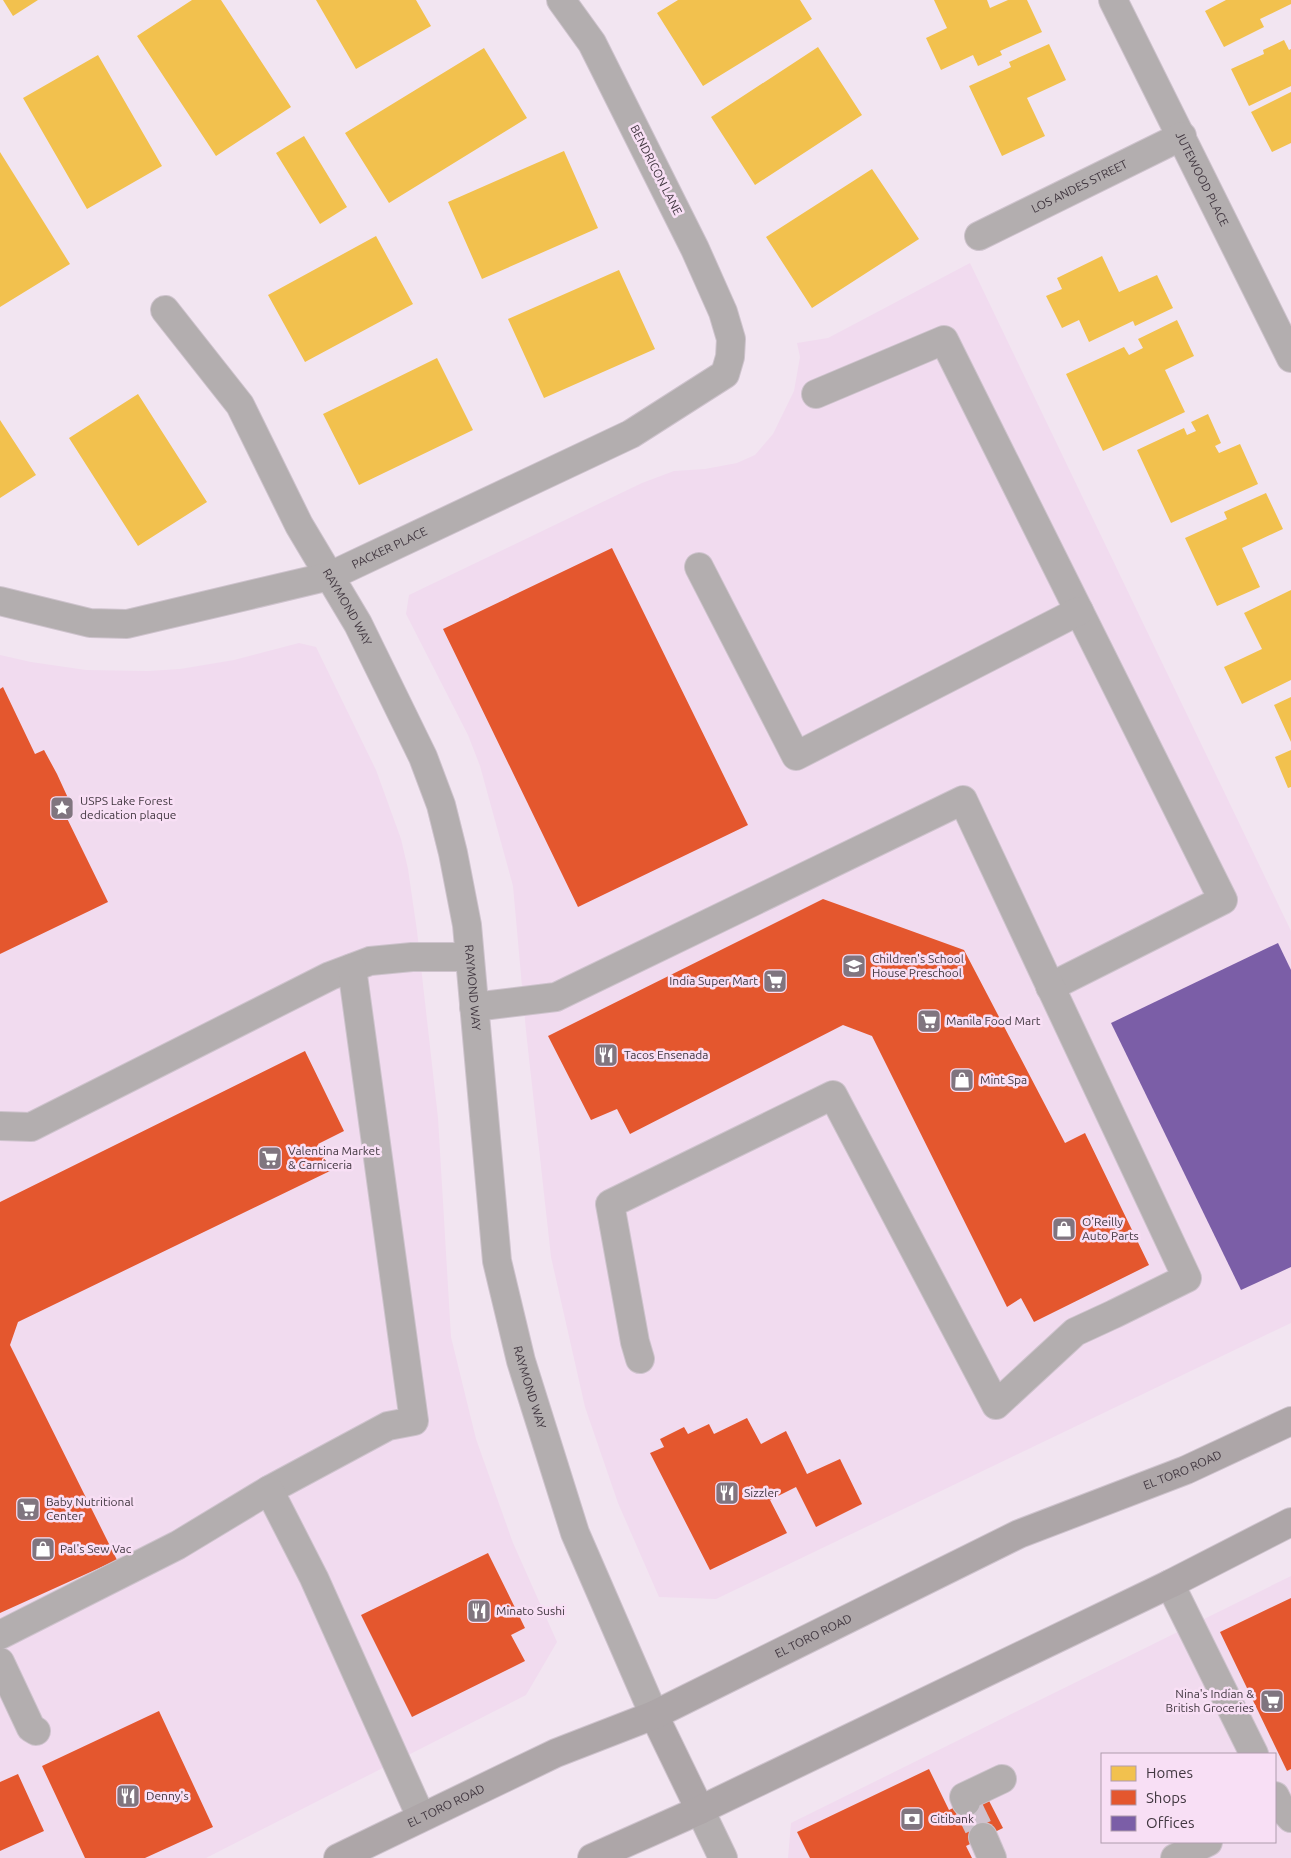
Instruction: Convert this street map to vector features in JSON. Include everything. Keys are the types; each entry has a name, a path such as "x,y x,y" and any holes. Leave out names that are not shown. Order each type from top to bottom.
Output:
{"main road":[{"name":"EL TORO ROAD","path":"338,1858 556,1753 654,1715 1019,1534 1186,1470 1291,1421"},
{"path":"592,1858 700,1810 1170,1584 1291,1522"},
{"path":"654,1715 700,1810"}],"street":[{"name":"BENDRICON LANE","path":"561,0 592,43 695,249 729,328 731,349"},
{"name":"JUTEWOOD PLACE","path":"1113,0 1291,358"},
{"name":"LOS ANDES STREET","path":"979,236 1182,136"},
{"name":"RAYMOND WAY","path":"165,310 240,405 299,526 358,624 424,757 453,853 467,926 497,1261 521,1361 576,1533 654,1715"},
{"path":"816,394 944,340 1224,900 1050,987"},
{"name":"PACKER PLACE","path":"0,601 90,623 127,624 330,576 631,434 725,374 729,366 731,349"},
{"path":"699,567 796,756 1079,611"},
{"path":"474,1007 556,997 963,800 1187,1278 1075,1332 996,1405 833,1094 610,1204 635,1342 640,1359"},
{"path":"0,1126 31,1128 330,976 370,960 412,957 469,957"},
{"path":"0,1635 178,1545 269,1490 388,1426 414,1421 352,968"},
{"path":"269,1490 314,1578 421,1817"},
{"path":"1170,1584 1254,1753"},
{"path":"0,1662 31,1728 36,1731"},
{"path":"966,1802 964,1797 1002,1779"},
{"path":"700,1810 723,1858"},
{"path":"1175,1858 1206,1843"}],"shaded area":[{"path":"970,263 1291,931 1291,1323 716,1599 659,1597 618,1503 585,1407 551,1257 526,1031 513,886 480,766 468,735 406,614 409,595 642,483 674,471 705,469 737,463 755,455 773,434 794,391 800,357 797,343 828,338"},
{"path":"299,643 316,647 376,770 401,839 408,869 417,931 438,1118 451,1337 476,1439 513,1543 557,1642 526,1695 206,1858 0,1858 0,655 31,662 86,670 148,671 180,669 234,660"},
{"path":"1291,1576 1291,1858 788,1858 791,1823"}],"building: Homes":[{"path":"3,0 38,0 13,16"},
{"path":"192,0 221,0 291,107 216,156 137,36"},
{"path":"316,0 416,0 431,26 356,69"},
{"path":"678,0 800,0 812,19 703,86 657,13"},
{"path":"934,0 987,0 990,8 1008,0 1027,0 1042,32 1000,51 1002,55 978,66 973,55 941,70 926,38 947,28"},
{"path":"1226,0 1291,0 1291,4 1260,19 1264,27 1224,47 1205,11"},
{"path":"1284,40 1289,50 1291,49 1291,86 1249,106 1231,69 1264,54 1263,50"},
{"path":"1049,44 1066,80 1027,98 1045,136 1002,156 969,86 1011,67 1009,62"},
{"path":"818,47 862,115 755,185 711,117"},
{"path":"484,48 527,118 389,203 345,133"},
{"path":"98,55 162,166 87,209 23,98"},
{"path":"1291,92 1291,143 1272,152 1251,112"},
{"path":"304,136 347,207 320,224 276,153"},
{"path":"564,151 598,228 482,279 448,202"},
{"path":"0,152 70,264 0,307"},
{"path":"872,169 919,239 812,308 766,237"},
{"path":"376,236 413,304 305,362 268,295"},
{"path":"1102,256 1119,292 1157,275 1173,308 1135,326 1133,321 1089,342 1079,320 1062,328 1046,296 1062,289 1057,278"},
{"path":"619,270 655,349 544,398 508,319"},
{"path":"1177,320 1194,356 1165,370 1185,412 1103,451 1066,374 1124,347 1129,355 1143,348 1138,339"},
{"path":"437,358 473,430 359,485 323,414"},
{"path":"138,394 207,502 138,546 69,438"},
{"path":"1208,414 1221,443 1215,446 1219,453 1240,444 1258,484 1171,523 1137,450 1184,428 1187,435 1196,431 1191,422"},
{"path":"0,420 36,475 0,498"},
{"path":"1266,493 1283,529 1242,548 1260,587 1217,606 1185,538 1227,519 1224,512"},
{"path":"1291,590 1291,680 1242,704 1224,667 1262,649 1244,613"},
{"path":"1291,697 1291,742 1274,705"},
{"path":"1291,750 1291,787 1288,788 1275,757"}],"building: Shops":[{"path":"612,548 748,825 578,907 443,629"},
{"path":"3,687 35,754 44,750 57,774 68,798 59,802 108,902 0,954 0,689"},
{"path":"823,899 964,950 1065,1143 1085,1133 1149,1265 1034,1322 1021,1298 1007,1307 872,1036 843,1025 630,1134 617,1109 591,1120 548,1036"},
{"path":"305,1051 344,1131 318,1144 330,1171 18,1322 10,1345 117,1560 0,1613 0,1202"},
{"name":"Sizzler","path":"747,1418 761,1444 786,1431 807,1474 840,1459 862,1504 816,1527 796,1487 770,1500 787,1533 710,1570 650,1453 664,1447 660,1439 684,1427 688,1434 709,1424 714,1434"},
{"path":"488,1553 525,1628 511,1635 525,1661 412,1717 361,1615"},
{"name":"Nina's Indian & British Groceries","path":"1291,1598 1291,1769 1287,1771 1220,1632"},
{"name":"Denny's","path":"159,1711 213,1827 145,1858 85,1858 42,1766"},
{"name":"Citibank","path":"929,1769 949,1810 985,1793 1003,1828 966,1846 972,1858 810,1858 797,1832"},
{"path":"18,1774 44,1831 0,1851 0,1782"}],"building: Offices":[{"path":"1278,943 1291,970 1291,1267 1241,1290 1111,1023"}],"tunnel":[{"path":"966,1802 983,1837"}],"place":[{"name":"USPS Lake Forest dedication plaque","path":"62,808"},
{"name":"Children's School House Preschool","path":"854,966"},
{"name":"India Super Mart","path":"775,981"},
{"name":"Manila Food Mart","path":"929,1021"},
{"name":"Tacos Ensenada","path":"606,1055"},
{"name":"Mint Spa","path":"962,1080"},
{"name":"Valentina Market & Carniceria","path":"270,1158"},
{"name":"O'Reilly Auto Parts","path":"1064,1229"},
{"name":"Sizzler","path":"727,1493"},
{"name":"Baby Nutritional Center","path":"28,1509"},
{"name":"Pal's Sew Vac","path":"43,1549"},
{"name":"Minato Sushi","path":"479,1611"},
{"name":"Nina's Indian & British Groceries","path":"1272,1701"},
{"name":"Denny's","path":"128,1796"},
{"name":"Citibank","path":"912,1819"}]}
